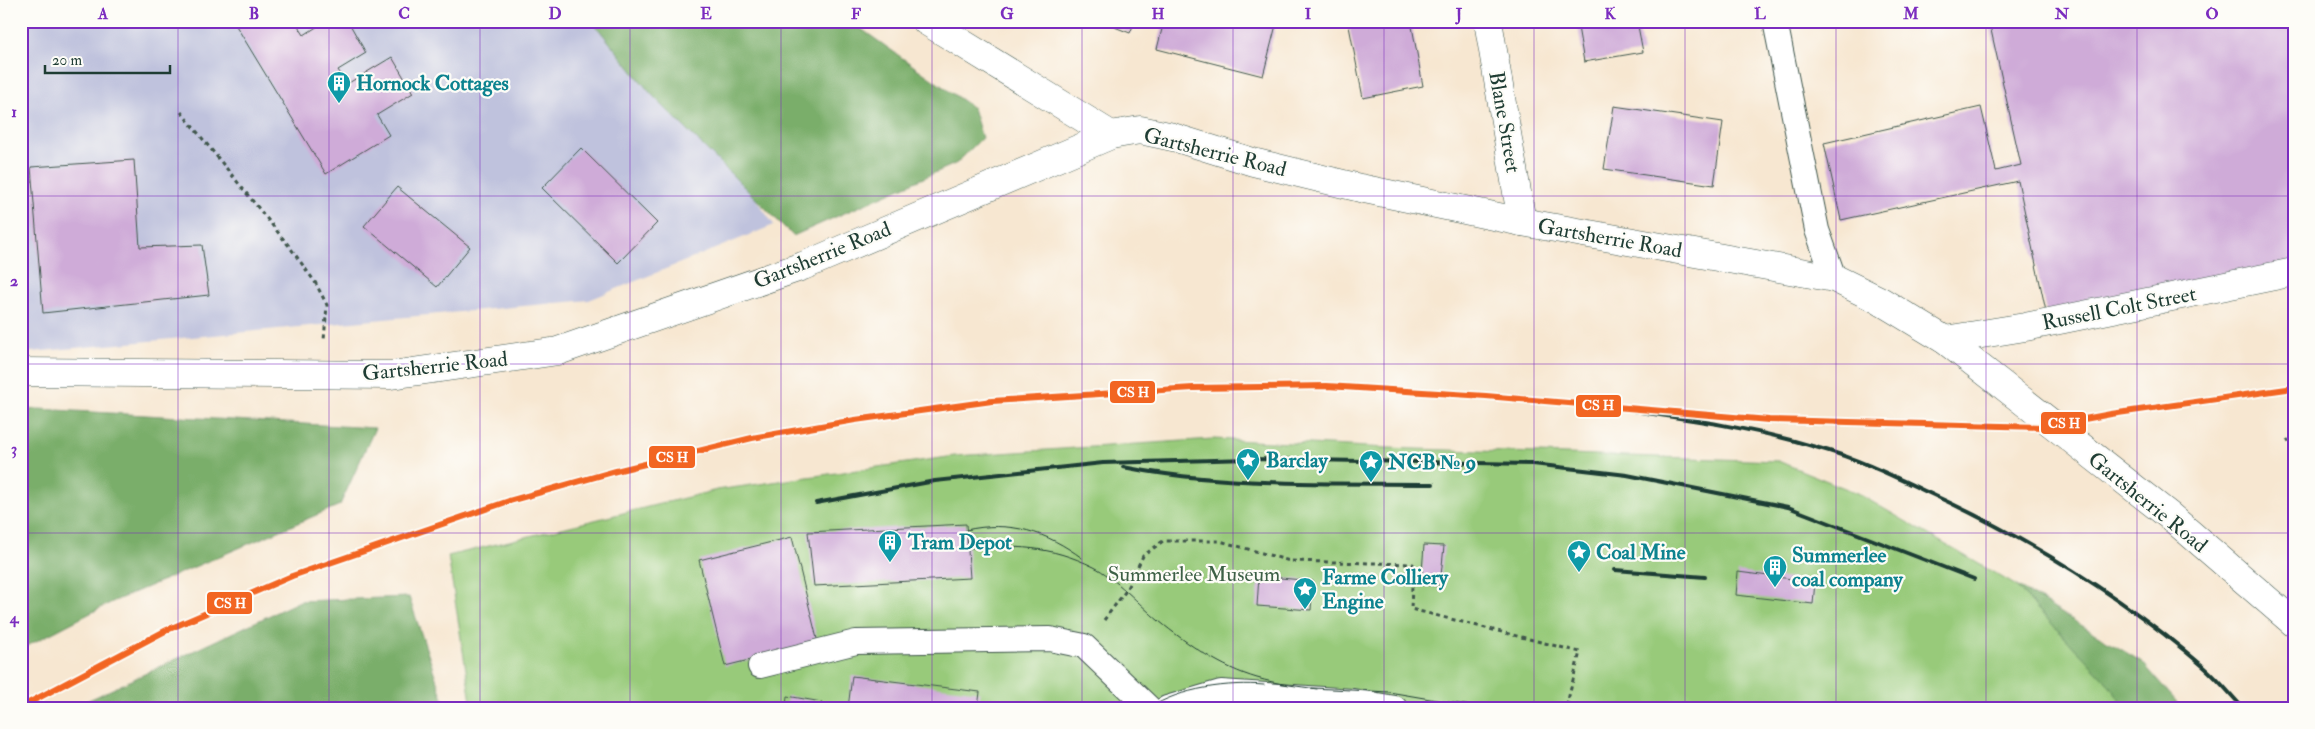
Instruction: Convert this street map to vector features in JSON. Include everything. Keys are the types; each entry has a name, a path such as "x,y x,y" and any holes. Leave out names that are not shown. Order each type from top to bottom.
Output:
{"street":[{"path":"926,21 1112,135"},
{"name":"Blane Street","path":"1488,21 1522,222"},
{"name":"Gartsherrie Road","path":"21,372 322,376 391,374 558,351 803,266 1112,135 1140,130 1253,162 1360,188 1522,222 1834,278 1879,300 1944,340 2171,517 2294,623"},
{"name":"Russell Colt Street","path":"1944,340 2025,327 2294,272"}],"lane":[{"path":"1776,21 1818,230 1834,278"},
{"path":"760,666 856,642 1050,639 1084,646 1149,708"},
{"path":"1167,708 1221,692 1353,702 1395,708"}],"path":[{"path":"181,112 316,282 326,305 322,376"},
{"path":"2287,439 2294,451"},
{"path":"1084,646 1125,592 1144,556 1163,541 1220,541 1290,561 1414,564 1411,609 1580,652 1566,708"}],"shaded area":[{"path":"21,21 630,21 774,225 589,300 21,353"}],"green space":[{"path":"592,21 850,21 973,108 982,138 957,163 793,236 652,95"},
{"path":"39,409 375,428 340,505 112,602 21,649 21,410"},
{"name":"Summerlee Museum","path":"1213,439 1387,448 1778,461 1857,493 2015,585 2105,680 2126,708 472,708 448,556 717,490 955,456"},
{"path":"2015,585 2142,662 2182,708 2126,708 2105,680"},
{"path":"409,597 446,708 72,708 300,601"}],"building":[{"name":"Hornock Cottages","path":"239,21 295,21 304,35 326,21 348,21 366,53 338,70 347,84 392,57 413,93 377,115 389,135 326,174 235,24"},
{"path":"1099,21 1135,21 1130,33"},
{"path":"1164,21 1277,21 1263,76 1157,49"},
{"path":"1348,21 1411,21 1423,86 1363,98"},
{"path":"1577,21 1637,21 1643,52 1584,62"},
{"path":"1989,21 2294,21 2294,261 2047,316 2018,181 1841,220 1824,143 1981,107 1996,171 2021,165"},
{"path":"1614,106 1723,122 1714,185 1604,169"},
{"path":"581,148 657,223 618,263 542,188"},
{"path":"134,160 140,247 202,245 209,295 43,313 31,167"},
{"path":"397,187 470,247 437,287 364,226"},
{"name":"Tram Depot","path":"966,524 970,578 814,586 808,532"},
{"path":"792,537 818,643 725,666 699,560"},
{"path":"1424,545 1444,546 1440,586 1421,585"},
{"name":"Summerlee coal company","path":"1738,572 1815,582 1813,604 1736,595"},
{"path":"1259,576 1313,581 1311,610 1257,606"},
{"path":"852,676 980,692 978,708 848,708"},
{"path":"787,696 822,702 821,708 786,708"}],"tram line":[{"path":"966,530 998,526 1027,530 1055,541 1082,558"},
{"path":"968,548 1032,548 1062,554 1078,560 1102,571 1170,630 1218,662 1257,678 1317,689"},
{"path":"1150,708 1162,701 1190,691 1221,686 1264,685"},
{"path":"1312,688 1389,692 1483,708"}],"railway":[{"path":"1612,408 1768,434 1833,452 1927,492 2037,549 2106,592 2140,616 2204,667 2243,708"},
{"path":"816,503 935,481 1103,463 1251,459 1533,464 1627,475 1788,507 1974,579"},
{"path":"1123,467 1200,478 1239,481 1433,484"},
{"path":"1615,570 1705,577"}],"transit line":[{"path":"21,707 167,630 292,576 509,501 616,471 752,438 855,420 992,401 1193,388 1327,386 1486,396 1769,420 2042,427 2111,414 2294,388"}],"place":[{"name":"Hornock Cottages","path":"339,104"},
{"name":"Barclay","path":"1248,481"},
{"name":"NCB № 9","path":"1371,483"},
{"name":"Tram Depot","path":"890,563"},
{"name":"Coal Mine","path":"1579,573"},
{"name":"Summerlee coal company","path":"1775,588"},
{"name":"Farme Colliery Engine","path":"1305,610"}]}
